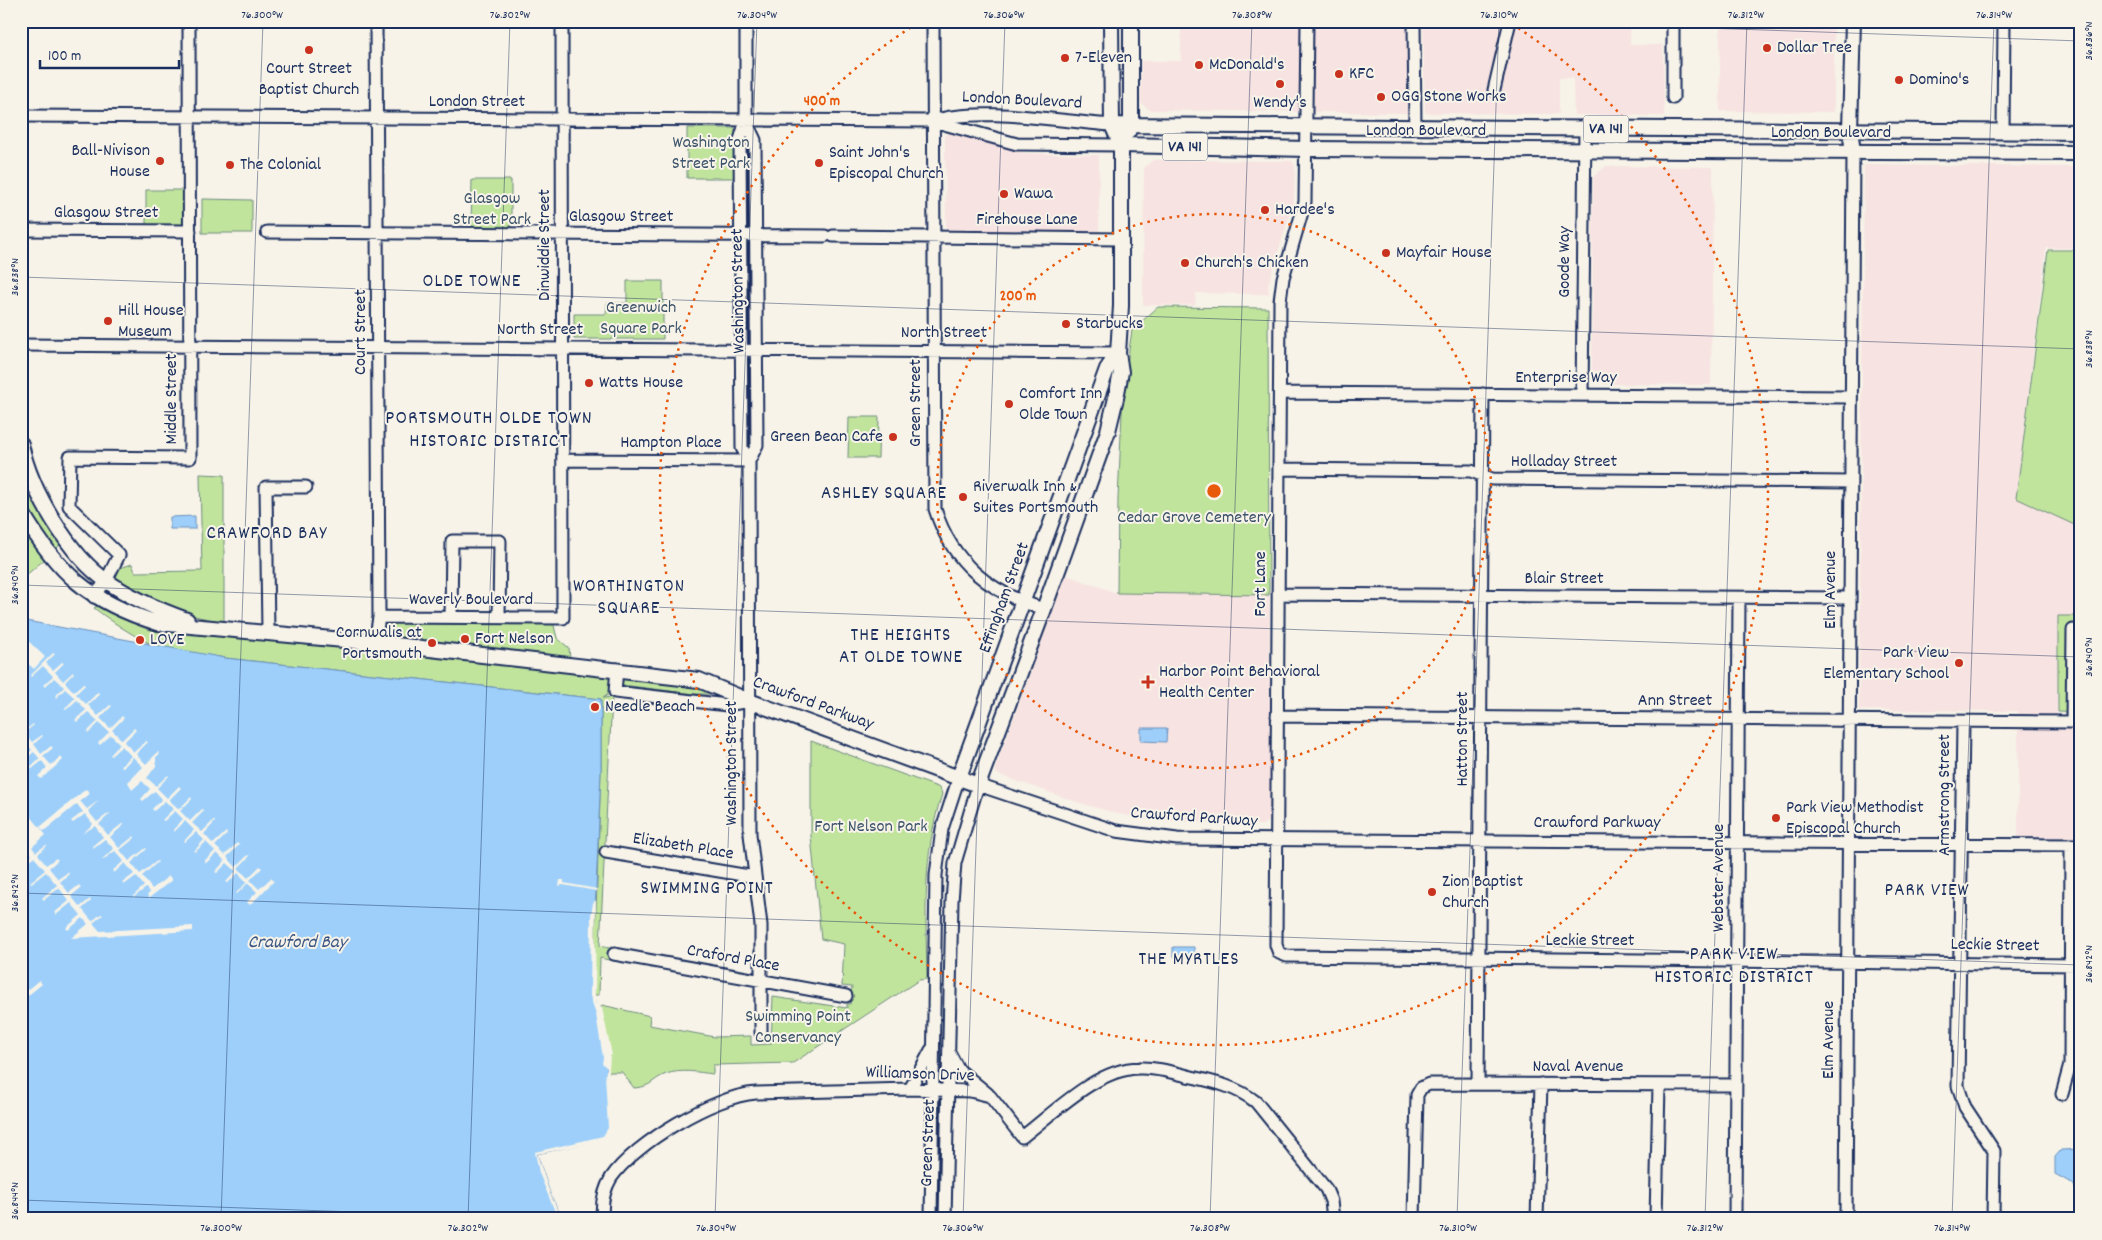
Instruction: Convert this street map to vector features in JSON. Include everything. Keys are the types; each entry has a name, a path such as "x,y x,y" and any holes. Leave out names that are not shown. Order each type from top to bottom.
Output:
{"main road":[{"name":"Effingham Street","path":"978,784 1108,431 1121,372 1118,353 1121,306 1121,145 1112,124 1110,21"},
{"name":"Effingham Street","path":"1121,145 1131,125 1131,21"},
{"name":"Elm Avenue","path":"1853,21 1850,130 1853,152"},
{"name":"London Boulevard","path":"1112,124 2081,132"},
{"name":"London Boulevard","path":"1121,145 1307,149 2081,153"},
{"name":"Effingham Street","path":"959,777 1107,369 1118,353"},
{"name":"Crawford Parkway","path":"21,444 23,460 51,517 70,545 106,581 150,607 214,627"},
{"name":"Crawford Parkway","path":"21,511 53,560 94,597 128,614 158,623 376,643 699,680 978,784"}],"street":[{"name":"Middle Street","path":"94,597 106,581 119,555 69,506 70,457 190,458 189,21"},
{"name":"Court Street","path":"376,21 379,617 376,643"},
{"name":"Dinwiddie Street","path":"562,21 563,618"},
{"name":"Washington Street","path":"746,21 746,121 740,140 741,349 742,448 749,461"},
{"name":"Green Street","path":"933,21 933,498 942,531 955,553 974,573 1023,603 1044,609"},
{"name":"Fort Lane","path":"1279,953 1276,945 1276,841 1280,301 1283,278 1305,202 1307,21"},
{"path":"1414,21 1415,128"},
{"path":"1494,90 1510,21"},
{"path":"1672,21 1673,98"},
{"path":"2002,131 2004,21"},
{"name":"London Street","path":"21,116 933,121"},
{"name":"London Boulevard","path":"933,121 946,116 1030,117 1075,123 1112,124"},
{"name":"Washington Street","path":"746,121 755,140 757,445 749,461 749,700 750,834 761,925 761,1033"},
{"name":"London Boulevard","path":"933,121 1016,144 1121,145"},
{"name":"Goode Way","path":"1582,395 1585,129"},
{"name":"Elm Avenue","path":"1846,1219 1853,152"},
{"name":"Glasgow Street","path":"21,230 190,231"},
{"name":"Glasgow Street","path":"266,232 933,237"},
{"name":"Firehouse Lane","path":"933,237 1120,239"},
{"name":"North Street","path":"21,346 378,346 1118,353"},
{"name":"Enterprise Way","path":"1280,393 1851,397"},
{"name":"Hatton Street","path":"1478,1084 1484,394"},
{"name":"Hampton Place","path":"563,460 749,461"},
{"name":"Holladay Street","path":"1279,469 1471,471 1492,479 1850,482"},
{"path":"268,632 266,487 306,487"},
{"path":"451,617 452,541 500,541 499,617"},
{"name":"Blair Street","path":"1278,594 1850,598"},
{"name":"Webster Avenue","path":"1736,1219 1739,598"},
{"name":"Waverly Boulevard","path":"379,617 563,618"},
{"name":"Ann Street","path":"1277,716 2072,722 2073,630"},
{"path":"617,670 615,692 727,705 749,700"},
{"name":"Armstrong Street","path":"1963,722 1958,1086 1965,1107 1994,1151 1993,1219"},
{"name":"Effingham Street","path":"936,979 938,853 942,829 959,777"},
{"name":"Effingham Street","path":"950,979 949,939 955,863 978,784"},
{"name":"Crawford Parkway","path":"978,784 1116,831 1177,839 2076,845"},
{"path":"2062,1094 2070,1065 2076,965 2076,845"},
{"name":"Elizabeth Place","path":"606,852 755,877"},
{"name":"Leckie Street","path":"1279,953 1287,956 2076,965"},
{"name":"Craford Place","path":"614,954 846,996"},
{"name":"Green Street","path":"931,1219 932,1089 936,979"},
{"name":"Green Street","path":"945,1219 949,1090 947,1048 950,979"},
{"path":"910,1089 933,1046"},
{"path":"947,1048 958,1070 990,1096"},
{"name":"Williamson Drive","path":"603,1219 602,1205 610,1180 632,1155 660,1134 731,1097 756,1093 910,1089 949,1090 990,1096 1022,1137 1090,1084 1110,1073 1124,1069 1156,1069 1225,1086 1244,1093 1268,1115 1326,1188 1331,1201 1333,1219"},
{"name":"Naval Avenue","path":"1414,1219 1417,1095 1421,1088 1429,1084 1736,1086"},
{"path":"1537,1219 1540,1084"},
{"path":"1656,1219 1659,1085"}],"shaded area":[{"path":"1181,21 1408,21 1407,113 1150,110 1141,103 1141,61 1181,61"},
{"path":"1423,21 1630,21 1630,45 1663,45 1664,116 1574,115 1573,78 1559,78 1559,114 1425,113"},
{"path":"1720,21 1834,21 1834,112 1720,111"},
{"path":"950,132 1024,153 1099,155 1099,231 946,231 945,136"},
{"path":"1153,160 1292,161 1295,166 1294,201 1268,285 1269,294 1196,293 1195,305 1143,305 1144,168"},
{"path":"1864,165 2081,167 2081,248 2046,248 2016,498 2081,528 2081,616 2058,617 2057,728 2081,729 2081,838 2018,837 2018,711 1859,710"},
{"path":"1606,166 1713,167 1711,385 1604,384 1592,371 1593,177"},
{"name":"Harbor Point Behavioral Health Center","path":"1066,575 1117,593 1269,595 1271,820 1262,825 1152,820 1118,814 1077,802 997,774 995,769"}],"green space":[{"name":"Washington Street Park","path":"687,128 735,128 735,178 687,178"},
{"path":"746,137 750,137 751,228 745,226 744,140"},
{"name":"Glasgow Street Park","path":"472,180 511,180 511,230 471,229"},
{"path":"146,190 186,190 186,226 146,225"},
{"path":"202,199 252,200 252,233 202,233"},
{"path":"746,243 750,243 751,337 747,337"},
{"path":"2048,250 2081,250 2081,528 2016,498"},
{"name":"Greenwich Square Park","path":"627,281 663,281 663,339 574,339 574,314 606,314 607,303 627,303"},
{"name":"Cedar Grove Cemetery","path":"1158,307 1268,308 1269,595 1117,593 1118,499 1123,391 1132,330"},
{"path":"747,363 751,363 754,445 750,449 747,448"},
{"path":"849,417 879,417 878,458 848,458"},
{"path":"21,470 38,510 60,542 57,548 52,545 21,496"},
{"path":"200,474 224,475 224,622 193,616 166,607 141,595 114,577 117,569 132,564 135,572 202,571"},
{"path":"21,521 45,559 25,576 21,556"},
{"path":"108,589 170,622 103,597 103,591"},
{"path":"98,605 143,623 390,638 386,631 395,617 553,622 557,638 569,648 570,659 700,688 716,694 695,694 622,685 603,698 612,697 600,946 614,949 613,961 600,958 599,995 593,995 601,771 601,699 225,658 176,650 157,646 135,636 94,608"},
{"path":"2058,616 2081,616 2081,713 2058,712"},
{"name":"Fort Nelson Park","path":"811,741 940,788 942,794 931,840 928,863 927,979 919,980 793,1063 713,1065 713,1074 690,1071 672,1072 661,1076 648,1085 634,1088 622,1072 607,1072 600,1009 602,1005 650,1016 649,1025 715,1037 751,1036 751,1045 771,1044 773,997 847,1008 847,1004 850,1004 852,987 842,986 844,944 821,939 811,836"}],"water":[{"path":"195,516 195,529 170,529 170,517"},
{"name":"Crawford Bay","path":"21,620 225,658 601,699 601,771 592,986 607,1068 611,1134 606,1139 537,1154 551,1196 563,1219 21,1219"},
{"path":"1141,728 1167,728 1166,742 1141,741"},
{"path":"1173,947 1194,947 1194,956 1173,956"},
{"path":"2081,1149 2081,1198 2073,1184 2055,1174 2055,1157 2061,1150"}],"pier":[{"path":"22,635 45,657 34,669 26,662 21,666 25,660 21,657"},
{"path":"53,653 55,654 46,663 53,670 62,662 64,663 55,672 63,681 74,673 65,682 74,692 83,683 85,685 76,694 86,704 98,692 100,694 88,705 98,716 110,705 112,706 100,718 110,728 122,716 124,718 112,730 122,740 134,728 136,730 124,742 134,752 146,741 148,742 136,754 146,764 158,752 160,754 156,757 156,766 147,778 156,786 168,775 157,788 167,798 179,786 181,788 169,800 179,809 191,797 192,799 180,811 190,821 202,809 204,811 192,823 202,832 214,820 215,822 204,834 213,844 226,832 227,834 215,846 225,855 237,843 239,845 227,857 236,867 248,855 250,856 238,868 248,878 260,866 262,868 250,880 259,889 271,878 274,881 250,905 247,902 257,892 248,883 237,894 247,882 238,873 227,884 226,882 236,871 227,863 217,873 215,872 225,861 217,853 206,863 204,861 215,851 206,842 194,851 204,840 196,832 184,841 194,830 185,821 174,832 173,830 183,819 175,811 164,821 162,820 173,809 165,801 154,811 152,809 162,799 155,791 143,801 141,799 150,789 142,781 132,790 128,782 143,767 133,757 123,768 121,766 131,756 122,746 110,755 120,744 111,735 100,745 98,743 109,732 99,723 89,733 87,732 98,721 88,712 77,722 75,720 86,710 77,700 66,710 64,709 75,698 65,689 56,698 55,696 64,687 54,678 45,687 43,685 53,676 43,666 30,676"},
{"path":"33,724 24,733 32,742 43,736 34,744 41,754 51,746 53,748 43,756 51,765 61,757 63,760 41,779 38,776 47,768 42,761 32,769 30,767 40,759 34,752 24,760 23,758 32,750 26,743 21,746 25,741 21,737 21,730 23,732"},
{"path":"86,789 90,793 80,801 87,809 99,800 88,811 97,822 110,814 99,824 108,835 123,823 124,825 110,837 119,848 134,836 135,838 120,850 129,861 147,849 131,863 140,874 158,862 142,876 152,889 169,876 172,880 149,898 147,895 150,893 146,888 133,896 144,886 136,876 124,885 122,883 134,874 125,863 114,873 112,871 124,861 115,851 102,859 114,849 105,839 93,848 92,846 103,837 95,826 82,834 93,824 85,814 73,823 71,821 83,812 77,804 44,831 40,827"},
{"path":"21,804 46,835 32,847 36,852 47,846 38,854 46,865 56,858 58,860 49,868 58,879 68,872 69,874 60,882 69,893 79,885 81,888 71,896 80,907 90,899 91,901 82,909 92,921 101,914 103,915 93,923 100,931 193,926 193,931 71,938 88,924 83,918 68,930 66,928 81,915 71,903 56,915 54,913 69,901 59,888 44,900 42,898 57,885 46,872 31,884 30,882 45,870 34,857 21,867 21,864 32,855 21,841 21,834 31,825 21,813"},
{"path":"560,880 564,880 564,883 597,889 596,891 563,885 559,886"},
{"path":"596,900 595,995 596,1005 602,1008 612,1055 610,1056 609,1069 613,1135 608,1140 537,1154 551,1196 563,1219 558,1219 539,1173 535,1152 603,1136 608,1128 605,1075 607,1068 602,1063 603,1058 596,1014 590,996 591,915 593,903"},
{"path":"39,980 42,984 26,997 21,991 21,982 27,990"}],"place":[{"name":"Dollar Tree","path":"1767,48"},
{"name":"Court Street Baptist Church","path":"309,50"},
{"name":"7-Eleven","path":"1065,58"},
{"name":"McDonald's","path":"1199,65"},
{"name":"KFC","path":"1339,74"},
{"name":"Domino's","path":"1899,80"},
{"name":"Wendy's","path":"1280,84"},
{"name":"OGG Stone Works","path":"1381,97"},
{"name":"Ball-Nivison House","path":"160,161"},
{"name":"Saint John's Episcopal Church","path":"819,163"},
{"name":"The Colonial","path":"230,165"},
{"name":"Wawa","path":"1004,194"},
{"name":"Hardee's","path":"1265,210"},
{"name":"Mayfair House","path":"1386,253"},
{"name":"Church's Chicken","path":"1185,263"},
{"name":"Hill House Museum","path":"108,321"},
{"name":"Starbucks","path":"1066,324"},
{"name":"Watts House","path":"589,383"},
{"name":"Comfort Inn Olde Town","path":"1009,404"},
{"name":"Green Bean Cafe","path":"893,437"},
{"name":"Riverwalk Inn & Suites Portsmouth","path":"963,497"},
{"name":"Fort Nelson","path":"465,639"},
{"name":"LOVE","path":"140,640"},
{"name":"Cornwalis at Portsmouth","path":"432,643"},
{"name":"Park View Elementary School","path":"1959,663"},
{"name":"Harbor Point Behavioral Health Center","path":"1148,682"},
{"name":"Needle Beach","path":"595,707"},
{"name":"Park View Methodist Episcopal Church","path":"1776,818"},
{"name":"Zion Baptist Church","path":"1432,892"}],"district":[{"name":"OLDE TOWNE","path":"472,282"},
{"name":"PORTSMOUTH OLDE TOWN HISTORIC DISTRICT","path":"489,430"},
{"name":"ASHLEY SQUARE","path":"884,494"},
{"name":"CRAWFORD BAY","path":"267,534"},
{"name":"WORTHINGTON SQUARE","path":"629,598"},
{"name":"THE HEIGHTS AT OLDE TOWNE","path":"901,647"},
{"name":"SWIMMING POINT","path":"707,889"},
{"name":"PARK VIEW","path":"1927,891"},
{"name":"THE MYRTLES","path":"1189,960"},
{"name":"PARK VIEW HISTORIC DISTRICT","path":"1734,966"}],"park label":[{"name":"Swimming Point Conservancy","path":"798,1027"}]}
